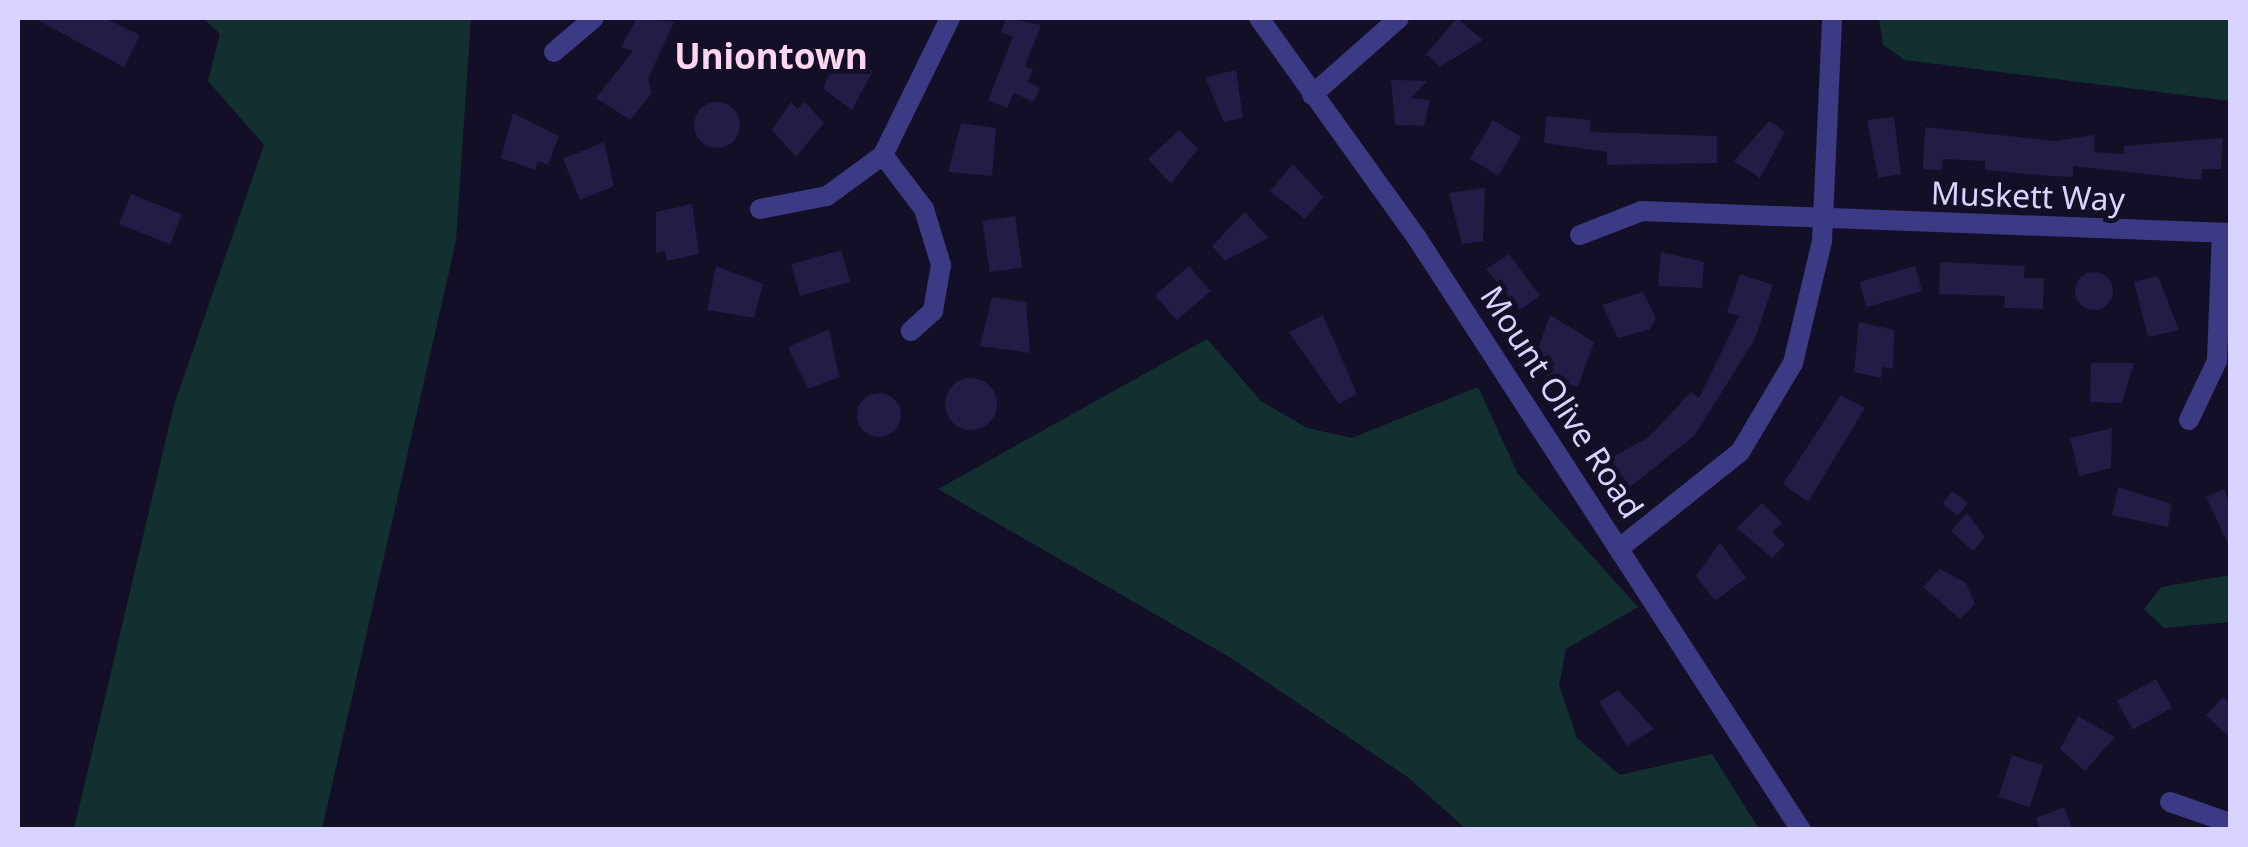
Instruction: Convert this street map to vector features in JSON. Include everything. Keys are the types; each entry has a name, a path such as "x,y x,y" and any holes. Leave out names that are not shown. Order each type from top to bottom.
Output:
{"street":[{"path":"554,52 594,18"},
{"path":"760,209 827,196 883,156 950,18"},
{"name":"Mount Olive Road","path":"1258,18 1621,547 1800,830"},
{"path":"1312,95 1399,18"},
{"path":"1621,547 1708,485 1769,411 1809,319 1823,219 1832,18"},
{"path":"883,156 924,209 941,266 933,311 911,331"},
{"name":"Muskett Way","path":"1580,235 1642,211 2226,233"},
{"path":"2189,420 2217,360 2226,233"},
{"path":"2170,802 2230,823"}],"green space":[{"path":"203,18 471,18 456,241 322,829 74,829 174,405 264,145 208,81 220,34"},
{"path":"1879,18 2230,18 2230,101 1905,60 1883,45"},
{"path":"1207,339 1261,401 1307,428 1352,438 1478,387 1518,474 1638,607 1566,649 1559,685 1577,738 1620,775 1712,754 1759,829 1466,829 1409,778 1231,658 938,489"},
{"path":"2230,575 2230,622 2164,628 2144,609 2161,587"}],"building":[{"path":"34,18 104,18 140,35 124,67"},
{"path":"637,18 674,22 648,79 652,93 630,120 596,98 633,51 621,47"},
{"path":"1006,18 1041,25 1025,66 1033,70 1027,82 1040,88 1033,102 1014,93 1007,108 988,100 1013,37 1001,32"},
{"path":"1457,18 1483,40 1440,67 1426,54"},
{"path":"849,54 873,71 852,110 823,89 835,58 843,63"},
{"path":"1236,70 1243,118 1224,122 1205,77"},
{"path":"1391,80 1427,81 1411,98 1430,100 1424,126 1395,125"},
{"path":"717,102 733,109 740,125 733,141 717,148 701,141 694,125 701,109"},
{"path":"791,102 797,109 805,102 824,123 796,157 772,130"},
{"path":"513,113 559,136 548,165 538,161 535,170 501,158"},
{"path":"1546,116 1591,120 1590,132 1717,136 1717,163 1607,165 1607,152 1544,143"},
{"path":"1894,117 1901,174 1878,178 1867,120"},
{"path":"1493,120 1521,137 1498,176 1470,159"},
{"path":"1769,121 1785,132 1760,178 1734,161"},
{"path":"961,123 996,128 992,176 948,172"},
{"path":"1925,127 2055,141 2095,135 2094,152 2124,154 2124,146 2223,138 2221,169 2202,169 2201,180 2073,166 2073,177 2050,176 1985,170 1985,161 1943,159 1942,170 1923,169"},
{"path":"1179,130 1198,149 1171,184 1148,159"},
{"path":"604,142 614,186 580,200 563,159"},
{"path":"1293,164 1323,197 1305,219 1270,191"},
{"path":"1485,188 1483,241 1462,244 1449,193"},
{"path":"131,194 182,215 170,244 119,224"},
{"path":"692,204 699,254 667,261 665,251 656,253 656,212"},
{"path":"1245,212 1268,238 1225,261 1212,246"},
{"path":"1015,216 1022,267 990,272 982,221"},
{"path":"841,250 850,282 800,296 791,264"},
{"path":"1661,252 1704,262 1702,288 1658,286"},
{"path":"1509,254 1540,296 1520,310 1486,269"},
{"path":"1940,262 2025,266 2024,278 2044,278 2043,309 2004,308 2005,296 1939,294"},
{"path":"716,266 763,284 754,318 707,310"},
{"path":"1189,266 1211,291 1177,320 1155,296"},
{"path":"1915,266 1922,291 1866,307 1859,282"},
{"path":"2094,272 2107,278 2113,291 2107,304 2094,310 2081,304 2075,291 2081,278"},
{"path":"1740,274 1773,285 1755,339 1695,435 1630,487 1610,458 1648,438 1691,392 1699,398 1739,316 1727,312"},
{"path":"2158,276 2179,330 2148,337 2134,282"},
{"path":"1643,292 1656,318 1650,329 1618,338 1602,305"},
{"path":"992,297 1026,302 1030,353 980,346"},
{"path":"1323,315 1357,394 1339,404 1289,332"},
{"path":"1550,315 1594,342 1578,387 1546,376 1551,360 1536,354"},
{"path":"1859,322 1894,330 1893,369 1883,367 1881,378 1854,372"},
{"path":"829,329 839,377 808,389 788,347"},
{"path":"2091,363 2134,363 2122,403 2090,402"},
{"path":"971,378 989,386 997,404 989,422 971,430 953,422 945,404 953,386"},
{"path":"879,393 895,399 901,415 895,431 879,437 863,431 857,415 863,399"},
{"path":"1841,395 1865,408 1808,502 1783,484"},
{"path":"2112,428 2111,468 2079,476 2070,438"},
{"path":"2118,487 2172,504 2168,527 2112,515"},
{"path":"2224,489 2230,504 2230,548 2206,497"},
{"path":"1952,491 1968,503 1958,516 1942,504"},
{"path":"1762,503 1782,523 1772,532 1785,545 1772,558 1737,528"},
{"path":"1967,513 1985,537 1973,551 1951,531"},
{"path":"1720,543 1746,578 1715,601 1696,576"},
{"path":"1940,569 1966,583 1975,604 1960,619 1923,587"},
{"path":"2156,679 2172,708 2133,730 2117,701"},
{"path":"1618,690 1654,729 1627,746 1599,702"},
{"path":"2223,697 2230,704 2230,738 2206,715"},
{"path":"2078,716 2115,737 2085,771 2060,749"},
{"path":"2012,755 2043,765 2030,807 1998,797"},
{"path":"2064,807 2073,830 2040,830 2036,818"}],"district":[{"name":"Uniontown","path":"771,56"}]}
